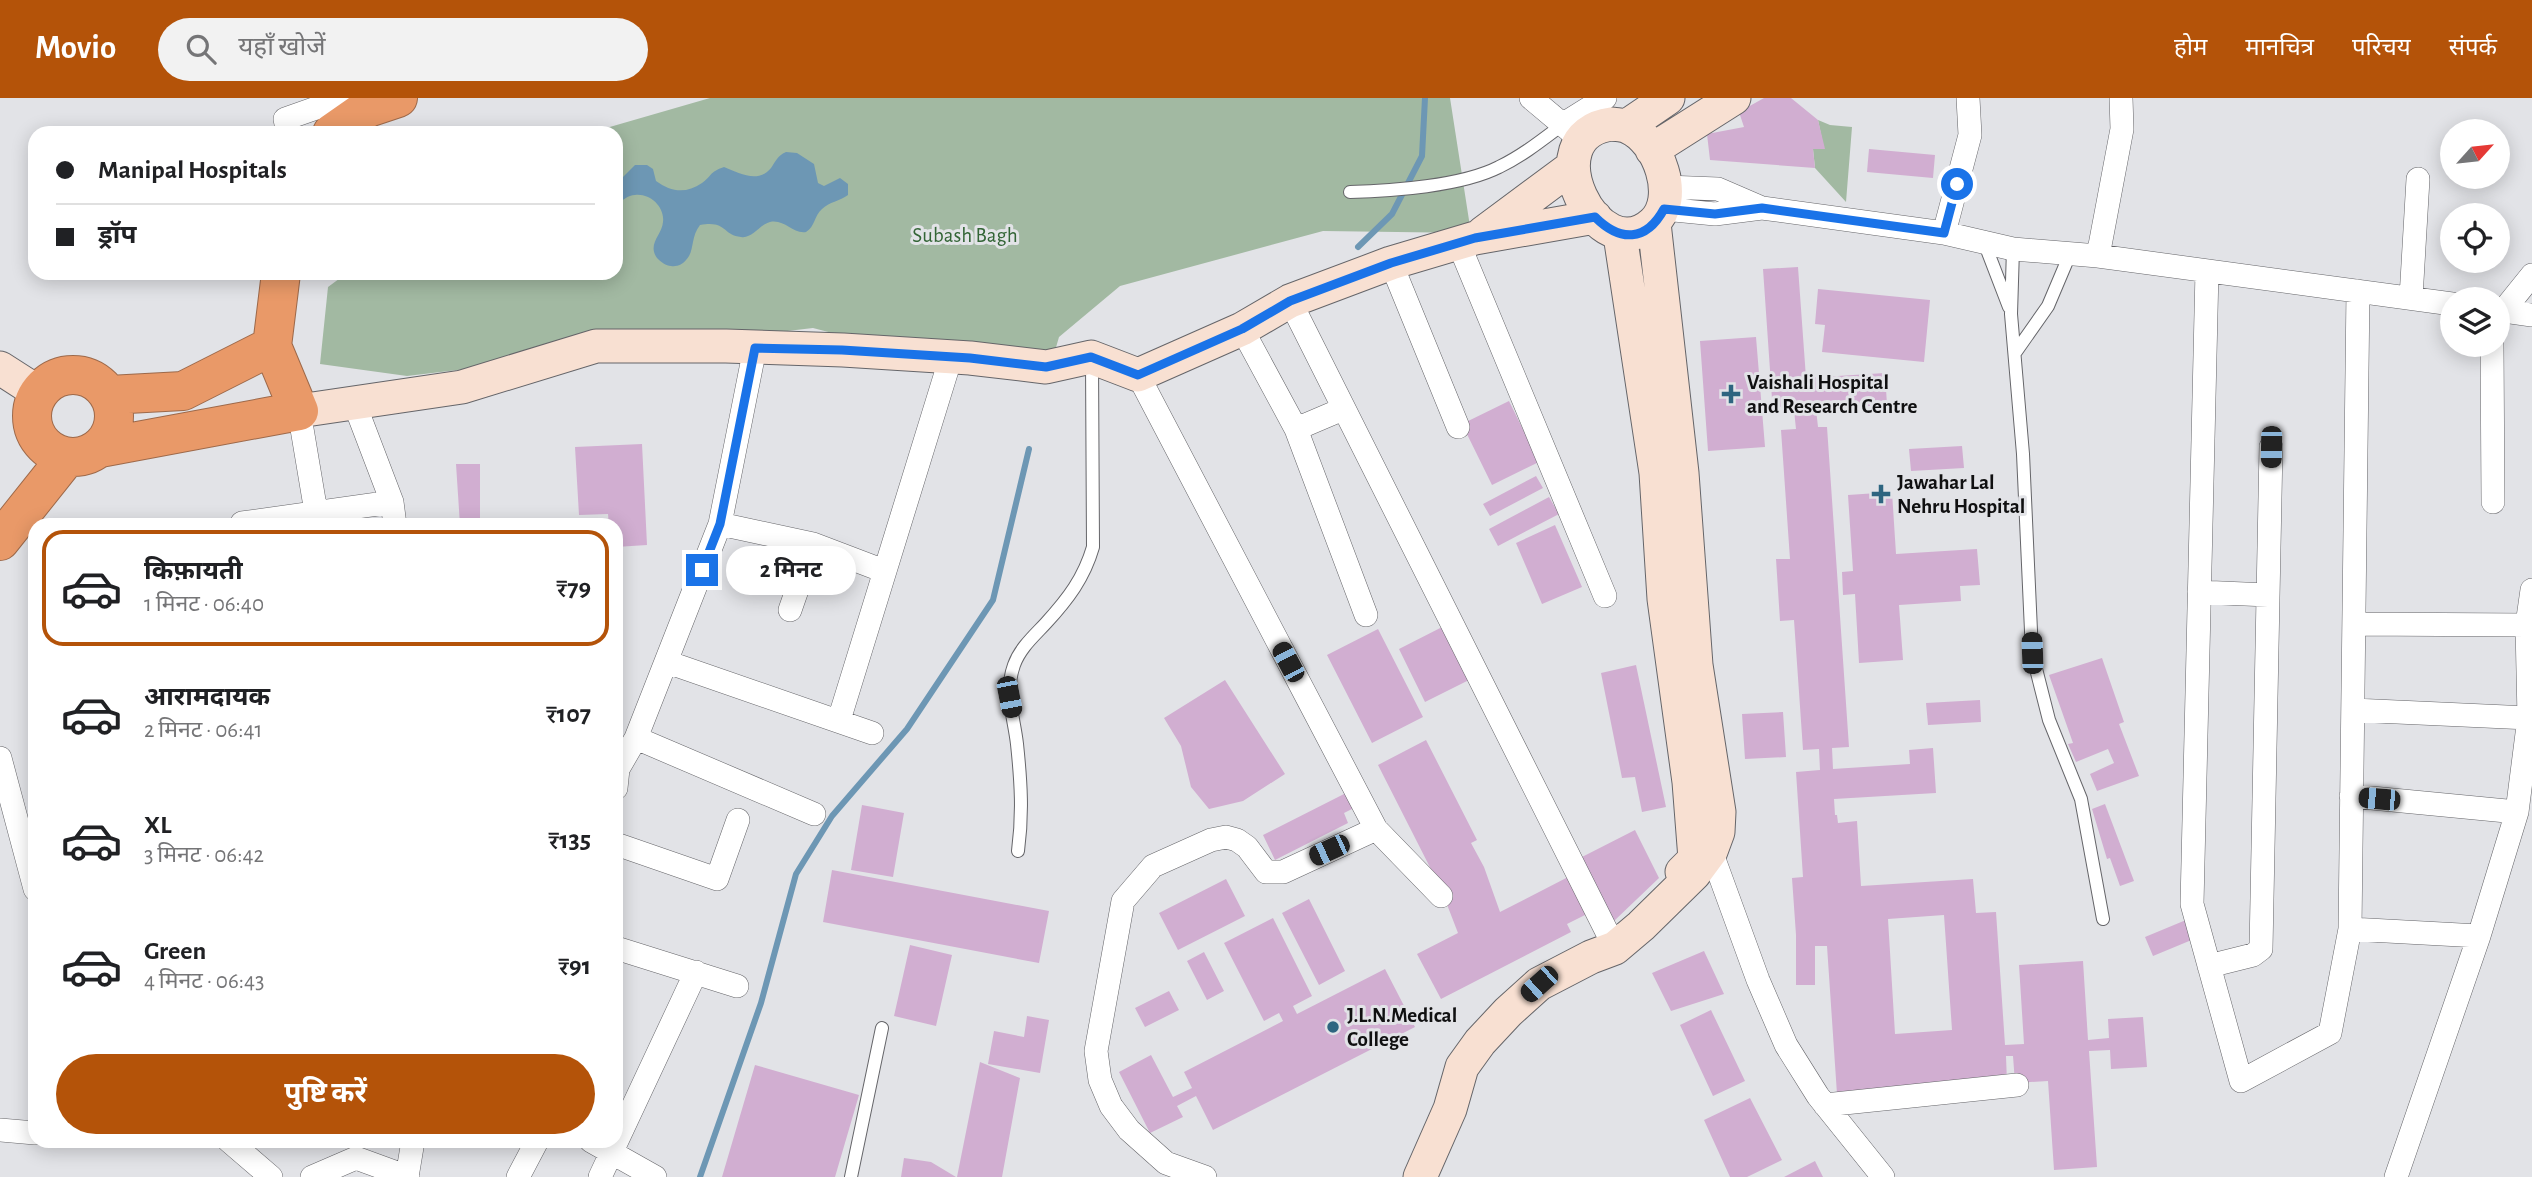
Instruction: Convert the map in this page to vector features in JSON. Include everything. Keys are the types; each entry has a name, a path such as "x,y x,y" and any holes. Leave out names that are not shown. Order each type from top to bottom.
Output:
{"highway":[{"path":"342,126 368,108 398,98"},
{"path":"68,448 299,411 272,346 280,280"},
{"path":"109,395 183,391 272,346"},
{"path":"2,524 68,448 108,440 115,417 109,395 92,379 80,375 57,378 39,393 32,415 68,448"}],"street":[{"path":"286,126 285,119 345,98"},
{"path":"1531,98 1572,144 1576,186 1608,226 1669,473"},
{"path":"1572,144 1605,98"},
{"path":"1627,126 1668,98"},
{"path":"1652,150 1734,98"},
{"path":"1944,233 1970,135 1968,98"},
{"path":"2098,257 2122,129 2121,98"},
{"path":"1466,240 1572,144 1602,125 1627,126 1641,135 1652,150 1661,206 1669,473 1664,599 1684,667 1719,812 1718,832 1712,851 1695,874 1615,948 1601,948"},
{"path":"2411,298 2418,178"},
{"path":"1138,375 1242,329 1290,301 1391,263 1466,240 1608,226 1630,235 1661,206 1718,189 1762,208 1944,233 2013,249 2098,257 2440,302"},
{"path":"1466,240 1605,596"},
{"path":"1391,263 1458,427"},
{"path":"2207,271 2192,904 2241,1081 2330,1033 2350,929 2358,291"},
{"path":"2510,299 2532,275"},
{"path":"1290,301 1601,948"},
{"path":"2510,312 2532,315"},
{"path":"1242,329 1296,429 1366,615"},
{"path":"316,512 299,411 462,387 596,346 842,350 1046,367 1091,357 1138,375 1376,829 1441,896"},
{"path":"623,764 667,662 720,524 755,348"},
{"path":"839,720 951,357"},
{"path":"2492,357 2493,502"},
{"path":"0,368 39,393"},
{"path":"276,518 316,512 393,514 355,404"},
{"path":"1296,429 1343,409"},
{"path":"2209,966 2253,955 2261,949 2271,447"},
{"path":"720,524 813,544 884,571"},
{"path":"790,610 813,544"},
{"path":"2396,1177 2479,936 2517,812 2529,718 2527,625 2532,590"},
{"path":"2199,592 2268,595"},
{"path":"2354,624 2527,625"},
{"path":"667,662 872,733"},
{"path":"1420,1177 1450,1109 1462,1067 1480,1042 1539,984 1601,948 1695,859 1684,667"},
{"path":"2353,710 2529,718"},
{"path":"636,738 814,814"},
{"path":"0,758 28,863"},
{"path":"2351,796 2517,812"},
{"path":"623,846 717,879 738,820"},
{"path":"1205,1177 1166,1163 1129,1130 1111,1106 1100,1080 1096,1051 1123,901 1153,866 1210,839 1226,837 1237,840 1247,846 1266,872 1273,874 1283,872 1376,829"},
{"path":"1712,851 1758,980 1786,1045 1825,1105 1884,1177"},
{"path":"2350,929 2479,936"},
{"path":"623,950 737,986"},
{"path":"623,1129 696,972"},
{"path":"1825,1105 2017,1085"},
{"path":"1444,1177 1450,1109"},
{"path":"0,1130 28,1132"},
{"path":"237,1148 271,1177"},
{"path":"312,1177 356,1158 407,1177 412,1148"},
{"path":"518,1177 533,1148"},
{"path":"603,1148 655,1177"},
{"path":"600,1177 614,1148"}],"lane":[{"path":"1350,192 1430,185 1497,168 1526,151 1572,144"},
{"path":"1984,242 2011,314"},
{"path":"2013,249 2011,314 2023,454 2032,653 2049,720 2081,799 2103,919"},
{"path":"2015,353 2048,306 2070,254"},
{"path":"1018,851 1023,814 1017,741 1009,697 1010,678 1015,662 1026,644 1047,622 1087,570 1093,547 1091,357"},
{"path":"851,1177 882,1028"}],"green space":[{"name":"Subash Bagh","path":"710,98 1450,98 1471,233 1323,231 1120,286 1059,337 1048,375 813,328 407,376 320,364 328,287 338,280 623,280 623,126 613,126"},
{"path":"1818,120 1830,125 1852,127 1846,202 1815,168 1813,149 1824,149"}],"water":[{"path":"786,152 797,153 814,164 818,183 824,186 840,178 848,184 848,195 822,209 806,232 770,222 749,236 741,237 730,234 715,224 700,225 689,256 680,265 669,266 660,261 654,253 654,244 663,222 659,206 641,195 623,200 623,177 635,165 647,165 653,169 656,181 662,185 684,190 696,187 724,167 748,176 766,173"}],"building":[{"path":"1764,98 1791,98 1818,120 1825,149 1813,149 1815,168 1710,160 1707,134 1744,127 1739,112"},
{"path":"1869,149 1935,155 1933,178 1867,172"},
{"path":"1798,267 1806,378 1885,373 1887,405 1816,409 1818,427 1827,427 1849,747 1832,748 1833,769 1910,764 1909,750 1933,748 1936,793 1834,799 1838,823 1857,821 1861,886 1973,879 1976,913 1996,912 2005,1045 2024,1044 2019,965 2083,961 2088,1040 2109,1038 2108,1019 2143,1017 2147,1067 2111,1069 2110,1050 2089,1051 2097,1167 2054,1170 2048,1081 2015,1083 2013,1056 2006,1056 2007,1083 1837,1094 1827,946 1815,946 1815,985 1796,985 1792,878 1803,877 1796,772 1820,770 1819,749 1803,750 1794,620 1780,621 1776,559 1790,559 1781,430 1796,429 1794,410 1785,411 1772,399 1763,269","holes":["1944,915 1952,1030 1895,1034 1888,919"]},
{"path":"1818,289 1930,300 1924,362 1822,352 1825,325 1815,324"},
{"path":"1756,337 1765,447 1708,451 1700,341"},
{"path":"1509,401 1539,462 1492,485 1462,424"},
{"path":"642,444 647,545 623,547 623,518 608,518 608,514 579,515 575,447"},
{"path":"1962,446 1964,468 1911,471 1909,449"},
{"path":"456,464 480,464 480,518 460,518"},
{"path":"1536,476 1543,488 1490,516 1483,504"},
{"path":"1892,492 1896,554 1977,549 1980,585 1960,586 1961,601 1899,605 1903,660 1859,663 1855,594 1843,595 1842,572 1853,571 1848,495"},
{"path":"1549,497 1559,514 1498,546 1489,529"},
{"path":"1555,525 1582,587 1542,604 1516,543"},
{"path":"1450,623 1477,676 1425,702 1399,649"},
{"path":"1378,629 1423,717 1372,743 1327,655"},
{"path":"2102,658 2124,722 2119,724 2139,776 2097,791 2090,774 2114,763 2108,749 2076,762 2068,744 2073,743 2049,675"},
{"path":"1636,665 1666,807 1642,812 1635,777 1622,778 1601,673"},
{"path":"1225,680 1285,774 1243,801 1209,809 1191,787 1181,746 1164,718"},
{"path":"1980,700 1981,722 1928,725 1926,703"},
{"path":"1783,712 1786,757 1745,759 1742,714"},
{"path":"1426,740 1477,840 1471,843 1484,867 1500,912 1572,875 1591,912 1567,924 1571,932 1441,999 1417,954 1458,933 1441,889 1378,765"},
{"path":"1346,793 1354,808 1344,813 1348,823 1275,860 1263,835"},
{"path":"2105,804 2134,881 2120,886 2110,858 2107,859 2092,809"},
{"path":"862,805 904,813 893,877 851,870"},
{"path":"1635,830 1659,878 1614,921 1582,857"},
{"path":"832,870 1049,911 1039,963 823,922"},
{"path":"1226,879 1245,916 1178,950 1159,913"},
{"path":"1309,899 1345,971 1319,985 1282,913"},
{"name":"J.L.N.Medical College","path":"1273,918 1312,996 1293,1006 1297,1014 1385,969 1415,1027 1213,1130 1196,1096 1177,1106 1183,1117 1150,1133 1119,1072 1151,1055 1173,1097 1192,1088 1184,1072 1283,1021 1279,1013 1264,1021 1224,943"},
{"path":"2186,920 2194,939 2153,956 2145,937"},
{"path":"910,945 952,955 936,1026 894,1016"},
{"path":"1704,951 1724,994 1671,1011 1652,973"},
{"path":"1204,952 1224,991 1207,1000 1187,961"},
{"path":"1169,991 1179,1010 1145,1027 1135,1008"},
{"path":"1711,1010 1745,1081 1713,1096 1680,1025"},
{"path":"1027,1016 1049,1020 1040,1073 988,1064 994,1031 1024,1037"},
{"path":"980,1062 1020,1078 1002,1177 957,1177"},
{"path":"755,1065 859,1095 835,1177 722,1177"},
{"path":"1750,1098 1782,1160 1747,1177 1730,1177 1704,1120"},
{"path":"904,1158 931,1162 956,1177 901,1177"},
{"path":"1815,1161 1823,1177 1784,1177"}],"waterway":[{"path":"1358,247 1392,214 1422,156 1425,98"},
{"path":"700,1177 761,1003 796,874 832,816 907,729 993,600 1029,449"}],"place":[{"name":"Vaishali Hospital and Research Centre","path":"1731,394"},
{"name":"Jawahar Lal Nehru Hospital","path":"1881,494"},
{"name":"J.L.N.Medical College","path":"1333,1027"}],"route":[{"path":"702,570 720,524 755,348 970,358 1046,367 1091,357 1138,375 1242,329 1290,301 1391,263 1475,238 1595,217 1607,229 1620,235 1630,235 1654,223 1664,209 1715,214 1762,208 1944,233 1957,184"}]}
